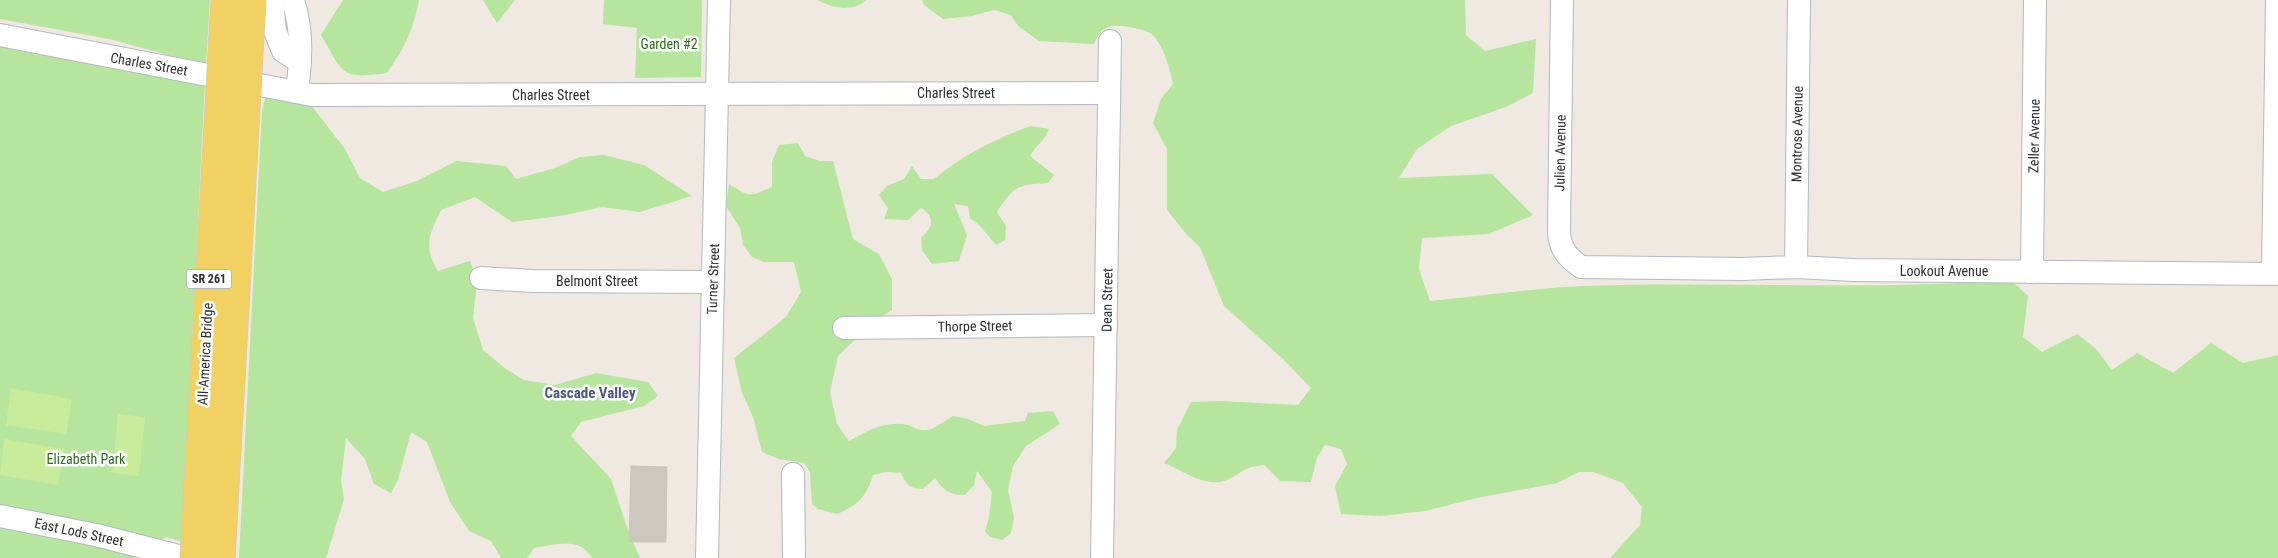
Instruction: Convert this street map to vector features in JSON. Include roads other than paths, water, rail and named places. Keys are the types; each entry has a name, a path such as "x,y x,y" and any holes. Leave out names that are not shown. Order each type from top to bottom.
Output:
{"main road":[{"name":"All-America Bridge","path":"194,558 225,0"},
{"name":"All-America Bridge","path":"222,558 252,0"}],"street":[{"path":"272,0 275,31 283,51 300,62"},
{"path":"293,0 300,22 300,62 297,92"},
{"name":"Turner Street","path":"707,558 719,0"},
{"name":"Julien Avenue","path":"1562,0 1560,245 1569,258 1581,267 1611,267"},
{"name":"Montrose Avenue","path":"1796,267 1799,0"},
{"name":"Zeller Avenue","path":"2032,272 2035,0"},
{"path":"2276,274 2277,0"},
{"name":"Charles Street","path":"0,35 297,92 337,96 718,93 1108,93"},
{"name":"Dean Street","path":"1102,558 1110,41"},
{"name":"Lookout Avenue","path":"1611,267 1742,269 1796,267 1854,270 2276,274"},
{"name":"Belmont Street","path":"481,278 533,281 712,282"},
{"name":"Thorpe Street","path":"844,328 1106,325"},
{"path":"793,474 794,558"},
{"name":"East Lods Street","path":"0,516 89,533 186,558"}],"district":[{"name":"Cascade Valley","path":"590,393"}],"park label":[{"name":"Garden #2","path":"669,44"},
{"name":"Elizabeth Park","path":"86,459"}]}
